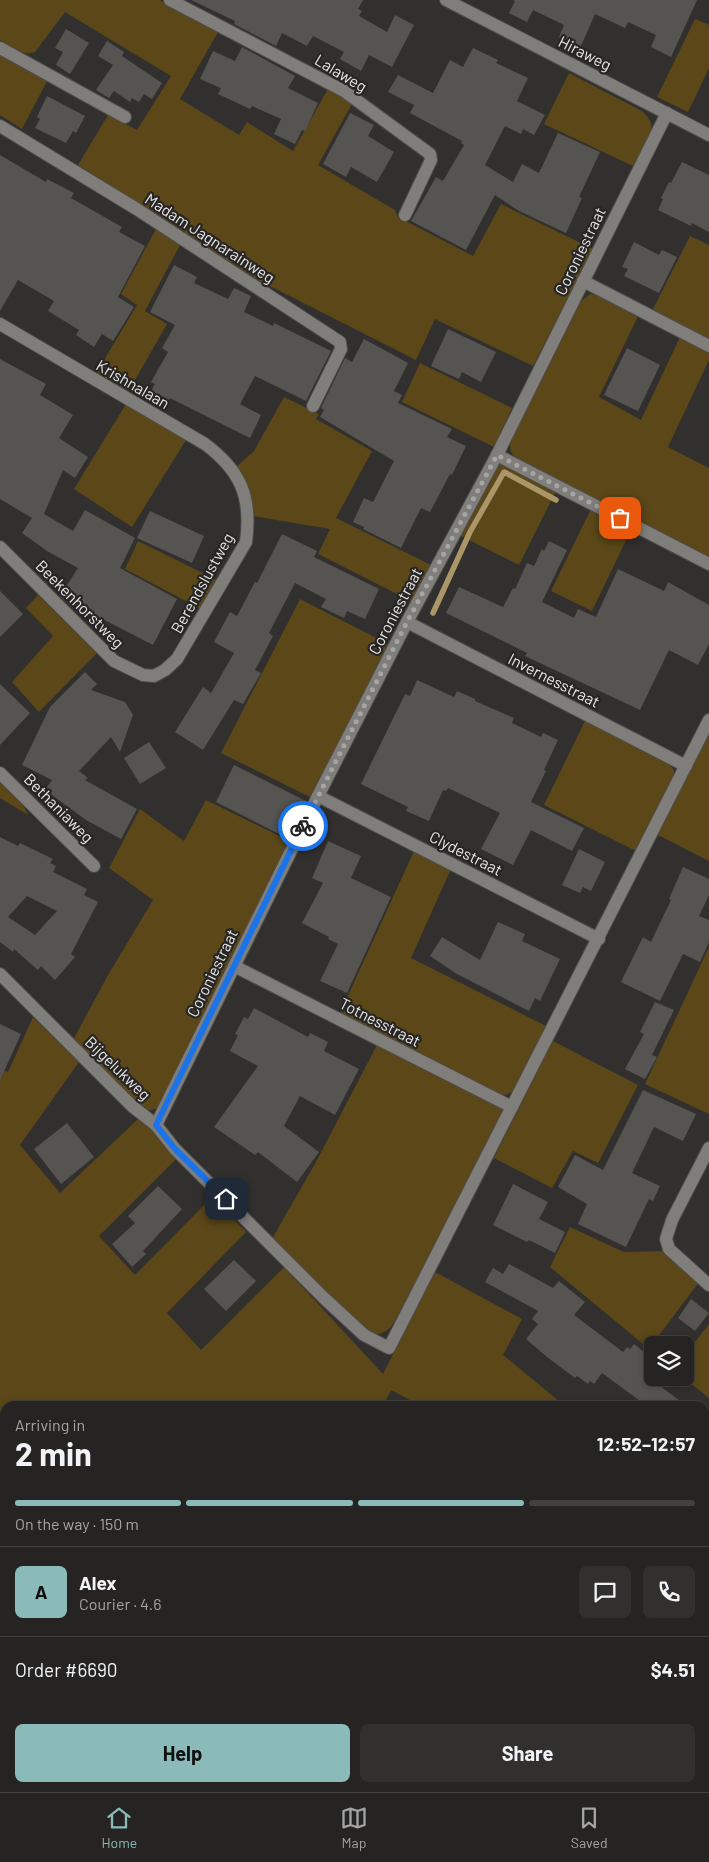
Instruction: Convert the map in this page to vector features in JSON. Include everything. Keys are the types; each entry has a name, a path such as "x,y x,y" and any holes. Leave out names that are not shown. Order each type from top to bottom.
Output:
{"street":[{"name":"Lalaweg","path":"170,0 344,91 430,154 431,160 405,215"},
{"name":"Hiraweg","path":"446,0 709,135"},
{"path":"0,48 125,117"},
{"name":"Coroniestraat","path":"156,1125 318,796 407,622 497,455 667,113"},
{"name":"Madam Jagnarainweg","path":"0,126 135,208 340,342 341,349 313,406"},
{"path":"583,281 709,346"},
{"name":"Krishnalaan","path":"0,324 205,444 224,460 240,482"},
{"path":"497,455 709,564"},
{"name":"Berendslustweg","path":"143,675 154,676 165,670 177,659 246,542 249,522 248,503 240,482"},
{"name":"Beekenhorstweg","path":"0,547 114,661 143,675"},
{"name":"Invernesstraat","path":"407,622 686,766"},
{"path":"512,1107 709,720"},
{"name":"Bethaniaweg","path":"0,773 94,866"},
{"name":"Clydestraat","path":"318,796 599,938"},
{"name":"Totnesstraat","path":"234,966 512,1107"},
{"name":"Bijgelukweg","path":"0,974 132,1106 156,1125 175,1149 325,1299 364,1335 388,1348 512,1107"},
{"path":"709,1148 706,1166 672,1220 666,1239 669,1249 709,1285"}],"shaded area":[{"path":"0,0 160,0 218,32 180,99 239,135 247,122 293,151 328,89 352,104 318,165 395,210 398,217 473,256 501,204 593,249 533,366 435,319 416,360 260,281 78,165 108,115 137,130 171,76 65,12 35,52 26,53 17,50 0,40"},
{"path":"695,19 709,25 709,68 688,112 657,97"},
{"path":"0,54 47,81 22,129 0,115"},
{"path":"569,73 642,111 648,118 652,132 647,146 635,167 544,124"},
{"path":"156,229 180,245 145,311 167,324 127,394 95,375 137,305 121,294"},
{"path":"690,236 709,245 709,341 652,311"},
{"path":"590,294 603,296 639,314 599,397 641,420 680,337 709,352 709,360 668,447 709,468 709,559 515,458 511,451 511,440 580,302"},
{"path":"420,363 512,408 494,447 402,402"},
{"path":"284,397 319,414 316,419 372,451 336,518 431,565 413,602 318,554 330,529 253,516 237,466 254,451"},
{"path":"126,404 186,440 132,527 74,489"},
{"path":"500,464 556,491 519,565 459,535 495,469"},
{"path":"591,509 632,528 592,611 551,591"},
{"path":"138,541 217,580 201,609 125,569"},
{"path":"38,595 97,653 39,712 12,682 53,636 26,608"},
{"path":"300,599 390,645 312,798 221,753"},
{"path":"585,721 665,761 674,770 675,778 638,852 544,805"},
{"path":"709,729 709,861 656,834"},
{"path":"0,781 21,801 28,815 0,798"},
{"path":"206,800 290,841 160,1106 149,1110 123,1090 73,1040 108,975 153,900 109,868 140,809 184,841"},
{"path":"415,849 451,869 411,958 548,1027 513,1091 506,1095 498,1094 340,1013"},
{"path":"709,947 709,1114 645,1084"},
{"path":"33,1017 79,1062 20,1145 60,1193 139,1118 147,1123 176,1159 99,1236 135,1275 212,1197 246,1232 167,1313 201,1350 284,1267 383,1374 435,1272 522,1319 503,1355 559,1401 412,1401 391,1390 386,1401 0,1401 0,1069 8,1072"},
{"path":"553,1041 638,1085 598,1163 573,1151 552,1188 494,1158"},
{"path":"378,1043 502,1107 503,1113 393,1324 381,1334 374,1334 366,1331 310,1279 273,1237 316,1162"},
{"path":"570,1227 624,1252 662,1251 699,1282 659,1336 644,1336 644,1345 550,1267"},
{"path":"709,1324 709,1398 694,1386 694,1343"}],"building":[{"path":"191,0 363,0 358,9 362,11 359,16 387,32 395,15 414,25 392,67 369,55 361,71 340,59 344,52 313,36 307,46 282,33 276,46 234,24 235,21"},
{"path":"513,0 697,0 671,57 651,47 656,35 628,22 625,28 595,14 581,46 559,37 564,25 533,10 527,22 509,13 515,1"},
{"path":"66,29 89,43 70,74 56,65 63,52 55,48"},
{"path":"107,41 124,52 122,56 162,83 152,99 144,94 139,102 132,98 130,102 114,91 109,98 96,90 113,65 98,56"},
{"path":"242,47 295,76 288,88 318,103 305,131 302,130 295,144 274,134 281,119 252,106 250,109 218,94 221,88 200,79 213,51 235,61"},
{"path":"473,48 498,60 496,63 528,78 517,101 545,115 534,135 523,129 521,134 505,126 485,165 513,182 522,164 539,173 558,133 600,152 579,197 582,198 566,233 519,211 495,195 466,250 411,221 436,177 443,181 464,145 461,143 462,141 410,113 414,105 388,92 398,75 433,93 450,60 463,67"},
{"path":"47,96 85,116 76,133 73,131 66,143 35,128 40,119 37,117"},
{"path":"350,113 374,125 368,136 394,152 377,182 351,167 346,177 323,164"},
{"path":"0,155 46,182 47,179 74,193 71,198 122,227 119,232 145,246 118,297 134,307 113,341 102,334 94,347 76,335 79,330 48,311 54,301 18,280 0,311"},
{"path":"682,162 709,175 709,232 692,223 691,226 658,210 663,199 661,198 669,182 671,183"},
{"path":"634,242 659,255 662,250 677,257 659,293 624,276 628,269 622,267"},
{"path":"174,265 197,277 194,283 228,299 234,288 251,296 244,312 273,326 274,323 331,351 306,401 255,376 240,404 261,415 250,438 170,398 168,401 151,391 155,384 151,382 168,352 162,348 175,325 150,312"},
{"path":"448,329 496,352 481,382 462,372 459,379 431,366"},
{"path":"364,339 408,363 394,391 402,395 398,403 452,429 447,437 466,446 452,475 450,474 430,512 421,508 401,548 353,522 364,498 373,502 394,461 320,417 324,410 321,408 345,358 352,362"},
{"path":"627,348 660,365 638,411 604,395"},
{"path":"0,359 46,384 40,395 73,415 59,438 88,457 75,478 63,470 44,514 73,531 85,510 135,538 120,568 177,599 153,645 85,610 80,615 60,596 78,568 47,551 22,533 32,518 0,499"},
{"path":"150,511 204,536 192,563 137,538"},
{"path":"282,534 317,551 314,557 379,589 365,619 347,611 344,618 321,607 326,599 295,583 269,633 273,636 255,670 261,673 243,704 234,700 203,750 175,732 203,687 211,693 234,653 214,642 230,612 237,616 255,582 257,583"},
{"path":"549,541 567,550 542,602 574,618 578,609 596,617 618,569 664,591 668,582 709,605 709,644 698,665 669,650 640,710 525,656 527,653 446,613 459,587 503,607 513,588 515,589 527,563 534,566 542,549 544,551"},
{"path":"0,591 23,614 0,637"},
{"path":"85,672 97,684 91,690 125,702 133,715 120,752 111,737 79,771 88,778 85,780 137,809 121,839 86,820 45,790 52,780 22,765 50,707"},
{"path":"417,680 454,697 457,691 514,718 512,723 541,737 543,733 558,740 531,802 584,828 572,851 531,830 513,865 481,849 500,813 448,788 446,791 443,790 429,821 406,811 408,807 361,784 405,694 410,696"},
{"path":"0,684 30,713 0,745"},
{"path":"149,742 166,768 140,784 124,758"},
{"path":"234,765 306,801 287,838 216,802"},
{"path":"0,837 18,846 20,843 53,859 50,863 56,866 53,872 87,889 84,895 98,902 71,954 75,957 55,980 41,966 38,970 14,949 13,952 0,942","holes":["27,896 57,911 35,935 8,917"]},
{"path":"328,841 361,856 351,878 391,897 347,993 320,981 338,944 328,939 329,937 302,923 323,883 312,878"},
{"path":"579,849 605,862 591,891 583,887 580,893 562,885"},
{"path":"683,867 709,879 709,895 699,916 709,920 709,942 700,962 683,954 660,1001 621,982 643,937 651,942 671,900 669,899"},
{"path":"498,922 525,934 522,941 560,959 540,1001 535,998 529,1011 457,974 430,956 442,937 480,960"},
{"path":"655,1002 674,1010 652,1055 657,1057 645,1079 625,1069 644,1034 640,1032"},
{"path":"254,1008 308,1037 310,1033 328,1042 324,1051 359,1069 335,1115 300,1096 284,1126 319,1152 297,1182 258,1152 255,1155 214,1127 258,1066 230,1051 238,1035 235,1034 244,1017 248,1019"},
{"path":"0,1024 21,1034 0,1080"},
{"path":"643,1090 696,1114 683,1141 654,1127 632,1173 660,1186 653,1201 649,1199 626,1247 578,1224 587,1204 558,1187 575,1155 603,1170"},
{"path":"67,1123 94,1157 61,1184 34,1149"},
{"path":"513,1184 548,1202 539,1219 565,1232 555,1253 493,1225"},
{"path":"158,1186 182,1209 143,1251 146,1254 132,1267 112,1244 135,1223 128,1216"},
{"path":"234,1260 256,1281 226,1311 204,1289"},
{"path":"509,1264 553,1288 559,1281 585,1302 574,1315 623,1352 627,1347 630,1349 634,1344 644,1352 644,1386 660,1386 680,1401 640,1401 602,1373 594,1384 590,1381 588,1384 577,1376 575,1378 526,1339 538,1324 532,1319 538,1311 485,1282 493,1268 503,1274"},
{"path":"691,1299 709,1313 695,1331 678,1318"}],"waterway":[{"path":"433,613 470,532 504,472 556,500"}],"way so far":[{"path":"303,826 407,622 497,455 620,518"}],"route":[{"path":"226,1199 175,1149 156,1125 303,826"}]}
